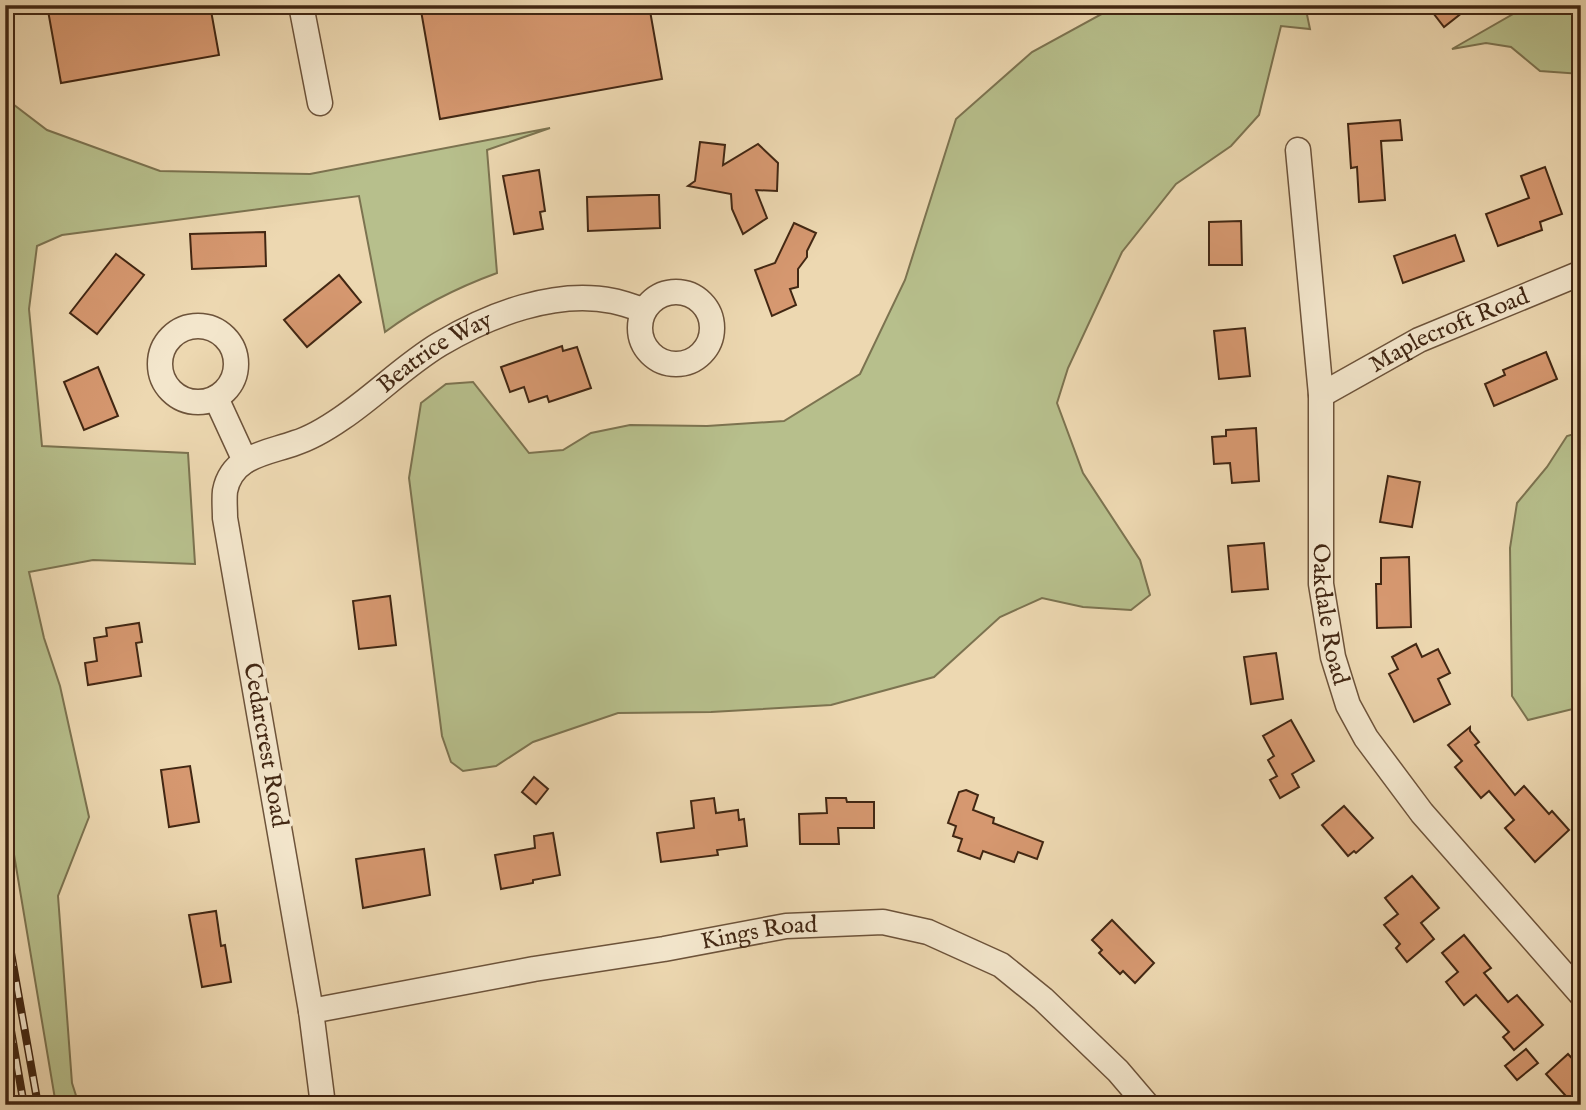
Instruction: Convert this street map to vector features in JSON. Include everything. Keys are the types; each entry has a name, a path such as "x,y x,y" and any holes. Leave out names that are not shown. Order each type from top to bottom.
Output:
{"street":[{"path":"301,5 320,103"},
{"name":"Oakdale Road","path":"1298,150 1321,396 1321,584 1333,657 1348,705 1366,738 1422,813 1576,980"},
{"name":"Maplecroft Road","path":"1321,396 1419,340 1581,273"},
{"name":"Beatrice Way","path":"245,461 261,452 296,443 318,432 342,418 440,344 525,306 569,299 611,300 643,310"},
{"path":"216,398 245,461"},
{"name":"Cedarcrest Road","path":"245,461 232,472 225,491 225,517 311,1012 323,1105"},
{"name":"Kings Road","path":"311,1012 534,968 664,949 786,926 883,922 928,932 1002,965 1053,1008 1118,1072 1147,1105"}],"green space":[{"path":"1118,5 1305,5 1310,29 1281,26 1259,115 1231,146 1176,184 1122,252 1068,368 1057,403 1083,473 1140,560 1150,595 1131,610 1083,607 1042,598 1000,617 934,677 831,705 711,712 618,713 533,742 496,766 463,771 451,762 442,736 409,478 421,403 446,384 473,382 529,453 563,450 591,433 630,425 707,426 784,421 860,374 905,280 956,119 1032,52"},
{"path":"1529,5 1581,5 1581,74 1540,71 1511,47 1486,43 1452,49"},
{"path":"5,98 47,130 160,171 310,174 550,128 487,150 497,273 439,298 385,332 359,196 62,235 37,246 29,309 42,446 188,453 195,564 93,560 29,572 44,638 60,686 89,817 58,896 72,1083 79,1105 56,1105 5,801"},
{"path":"1581,432 1581,707 1528,720 1512,696 1510,548 1517,503 1547,467 1567,436"}],"building":[{"path":"47,5 210,5 219,55 61,83"},
{"path":"420,5 649,5 662,79 440,119"},
{"path":"1427,5 1472,5 1444,27"},
{"path":"1400,120 1402,140 1381,141 1385,200 1359,202 1357,167 1351,168 1348,124"},
{"path":"700,142 725,145 723,165 758,144 778,163 777,191 756,190 767,218 743,234 732,209 731,194 688,186 695,181"},
{"path":"1545,167 1562,214 1540,222 1542,230 1498,246 1486,214 1529,198 1521,176"},
{"path":"539,170 545,211 540,212 543,229 514,234 503,176"},
{"path":"659,195 660,228 588,231 587,197"},
{"path":"1241,221 1242,265 1209,265 1209,222"},
{"path":"794,223 816,233 807,251 807,257 798,269 798,287 790,289 796,305 772,316 755,270 775,263"},
{"path":"265,232 266,266 192,269 190,234"},
{"path":"1455,235 1464,261 1403,283 1394,256"},
{"path":"116,254 144,275 97,334 70,313"},
{"path":"339,275 361,302 307,347 284,320"},
{"path":"1245,328 1250,376 1219,379 1214,331"},
{"path":"562,346 563,351 577,347 591,388 549,402 547,396 529,402 524,387 510,392 501,367"},
{"path":"1546,352 1557,379 1494,406 1485,384 1505,375 1503,370"},
{"path":"98,367 118,416 84,430 64,382"},
{"path":"1256,428 1259,481 1232,483 1230,463 1214,464 1212,437 1226,436 1226,430"},
{"path":"1388,476 1420,482 1412,527 1380,522"},
{"path":"1264,543 1268,589 1232,592 1228,546"},
{"path":"1409,557 1411,627 1377,628 1376,584 1381,584 1381,558"},
{"path":"390,596 396,645 359,649 353,601"},
{"path":"139,623 142,642 136,643 141,676 88,685 85,663 97,661 94,638 107,636 106,628"},
{"path":"1416,644 1422,657 1438,649 1450,673 1438,679 1450,704 1414,722 1389,674 1398,669 1392,657"},
{"path":"1276,653 1283,699 1251,704 1244,657"},
{"path":"1291,720 1314,761 1292,774 1299,787 1280,798 1270,780 1277,776 1268,760 1274,756 1263,736"},
{"path":"1470,727 1479,742 1475,745 1515,795 1524,786 1549,814 1552,811 1569,830 1535,862 1505,828 1514,820 1489,791 1481,798 1455,767 1462,761 1448,745"},
{"path":"190,766 199,822 169,827 161,770"},
{"path":"534,777 548,789 536,804 522,792"},
{"path":"966,790 978,795 973,810 994,818 993,823 1043,842 1037,859 1018,852 1014,862 983,851 980,859 958,851 962,839 953,836 956,826 948,823 959,792"},
{"path":"714,798 716,813 738,810 739,820 744,819 747,846 717,850 718,855 661,862 657,833 694,828 691,801"},
{"path":"826,798 846,798 847,802 874,802 874,828 838,828 839,844 800,844 799,814 827,813"},
{"path":"1344,806 1373,838 1356,853 1354,851 1348,856 1322,825"},
{"path":"553,833 560,875 501,889 495,855 535,848 534,836"},
{"path":"424,849 430,895 363,908 356,859"},
{"path":"1412,876 1439,908 1421,923 1434,939 1407,962 1396,948 1400,944 1384,925 1398,914 1385,898"},
{"path":"216,911 221,946 225,945 231,982 202,987 189,915"},
{"path":"1112,920 1154,963 1135,983 1123,971 1120,974 1099,953 1102,950 1092,940"},
{"path":"1464,935 1491,968 1484,973 1508,1002 1517,995 1543,1025 1514,1050 1503,1037 1509,1032 1476,995 1464,1005 1446,982 1458,972 1442,953"},
{"path":"1526,1049 1538,1063 1517,1080 1505,1066"},
{"path":"1568,1054 1581,1068 1581,1105 1574,1105 1546,1074"}],"railway":[{"path":"5,919 38,1105"},
{"path":"5,996 24,1105"}]}
